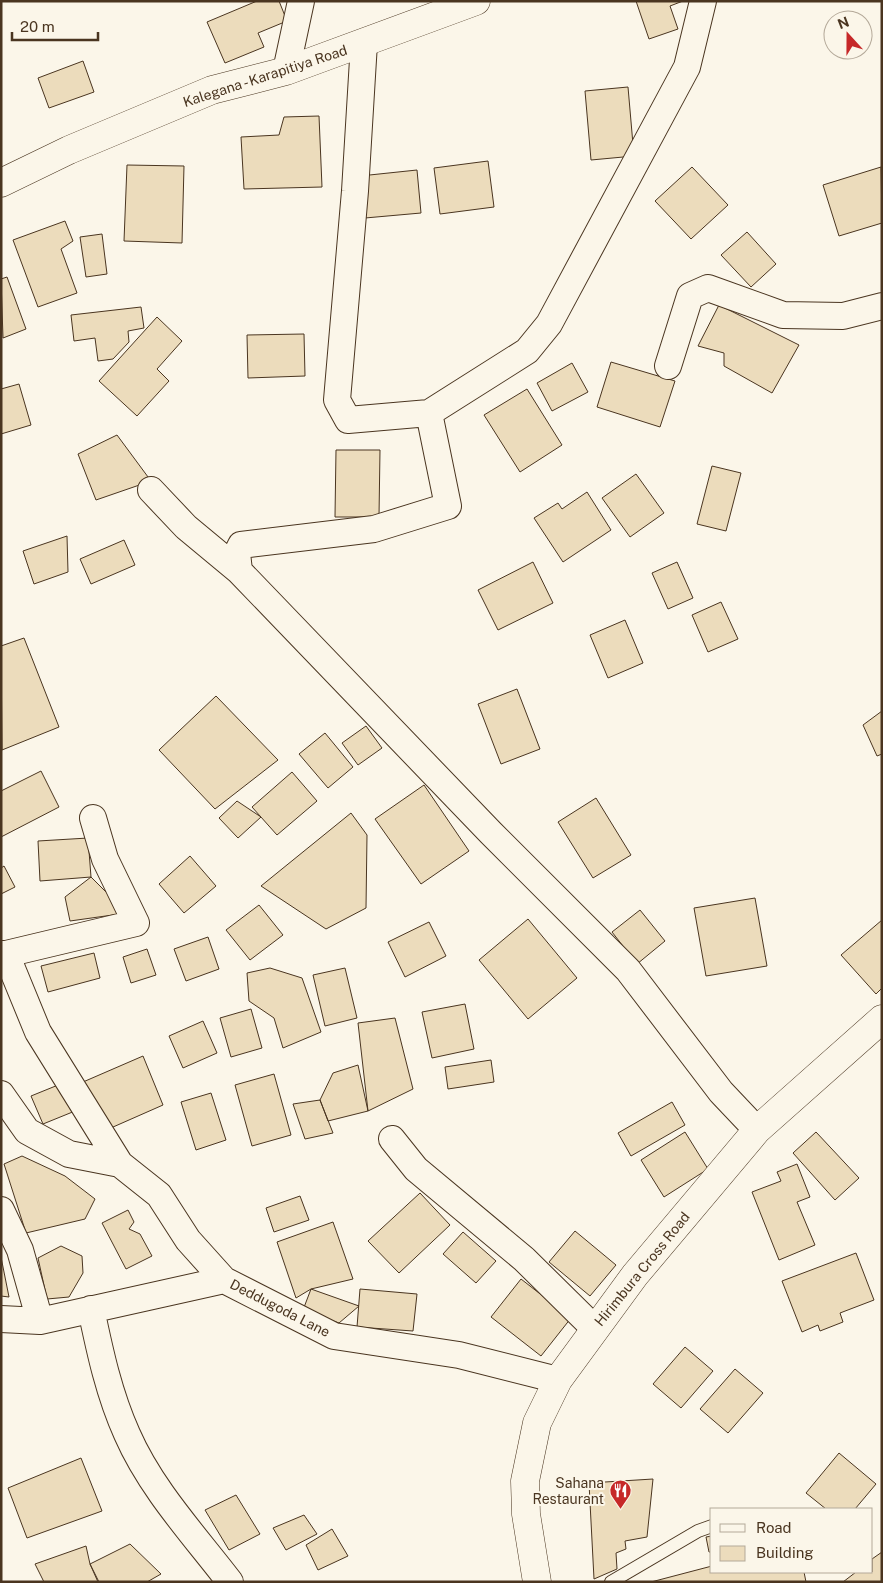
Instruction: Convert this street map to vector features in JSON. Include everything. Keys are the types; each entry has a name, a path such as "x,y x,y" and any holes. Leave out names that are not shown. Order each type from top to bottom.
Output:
{"main road":[{"name":"Kalegana - Karapitiya Road","path":"1,183 69,150 212,90 286,71 476,1"},
{"name":"Hirimbura Cross Road","path":"537,1582 526,1514 526,1481 537,1423 558,1380 635,1275 757,1130 882,1018"}],"street":[{"path":"286,71 301,1"},
{"path":"364,43 355,191 336,400 348,420 429,413 527,351 549,324 687,67 703,1"},
{"path":"668,366 690,296 708,288 783,315 843,316 882,306"},
{"path":"239,571 237,552 242,545 374,529 448,506 429,413"},
{"path":"151,490 186,527 239,571 491,833 628,970 721,1092 757,1130"},
{"path":"93,818 105,859 136,923 4,954 38,1032 120,1164 159,1195 188,1240 224,1280"},
{"path":"1,1094 27,1131 69,1154 120,1164"},
{"path":"392,1139 416,1169 524,1259 594,1329"},
{"path":"1,1210 20,1250 40,1321"},
{"name":"Deddugoda Lane","path":"1,1319 40,1321 224,1280 334,1336 459,1355 558,1380"},
{"path":"91,1310 112,1397 128,1436 156,1485 230,1582"}],"lane":[{"path":"611,1582 698,1531 710,1527"}],"building":[{"path":"257,1 279,1 287,21 258,33 264,47 225,63 207,22"},
{"path":"636,1 683,1 670,6 678,29 649,39"},
{"path":"83,61 94,92 49,108 38,78"},
{"path":"628,87 634,156 591,160 585,91"},
{"path":"319,116 322,187 244,189 241,137 279,135 284,117"},
{"path":"488,161 494,207 440,214 434,168"},
{"path":"127,165 184,166 182,243 124,241"},
{"path":"692,167 728,205 691,239 655,201"},
{"path":"881,167 882,223 839,236 823,185"},
{"path":"417,170 421,213 365,218 360,176"},
{"path":"65,221 73,241 61,249 77,293 38,307 13,240"},
{"path":"747,232 776,264 751,287 721,255"},
{"path":"102,234 107,274 86,277 80,237"},
{"path":"7,277 26,329 3,338 1,279"},
{"path":"719,305 799,345 772,393 724,366 724,353 698,346"},
{"path":"141,307 144,328 128,331 129,342 113,359 98,361 95,338 74,341 71,315"},
{"path":"157,317 182,341 157,369 169,381 137,416 99,381"},
{"path":"304,334 305,376 248,378 247,335"},
{"path":"611,362 675,381 660,427 597,407"},
{"path":"572,363 588,392 552,411 537,383"},
{"path":"19,384 31,425 1,434 1,389"},
{"path":"527,389 562,445 520,472 484,415"},
{"path":"117,435 151,481 96,500 78,454"},
{"path":"336,450 380,450 379,517 335,517"},
{"path":"712,466 741,473 726,531 697,524"},
{"path":"636,474 664,513 630,537 602,498"},
{"path":"587,492 611,530 563,562 534,518 558,503 562,509"},
{"path":"67,536 68,572 34,584 23,551"},
{"path":"124,540 135,565 91,584 80,559"},
{"path":"533,562 553,603 498,630 478,590"},
{"path":"677,562 693,598 668,609 652,573"},
{"path":"721,602 738,639 708,652 692,615"},
{"path":"625,620 643,663 608,678 590,635"},
{"path":"24,638 59,727 2,750 1,646"},
{"path":"517,689 540,749 501,764 478,704"},
{"path":"216,696 278,760 215,809 159,750"},
{"path":"882,711 882,754 877,756 863,725"},
{"path":"366,726 382,748 358,765 342,743"},
{"path":"325,733 353,767 328,788 299,754"},
{"path":"41,771 59,807 1,837 1,791"},
{"path":"292,772 317,801 277,835 252,807"},
{"path":"424,785 469,851 421,884 375,819"},
{"path":"596,798 631,855 593,878 558,822"},
{"path":"237,801 261,817 238,838 219,818"},
{"path":"351,813 367,835 366,908 326,929 261,886"},
{"path":"88,838 91,877 40,881 38,841"},
{"path":"190,856 216,886 184,913 159,884"},
{"path":"4,866 15,887 1,894 1,868"},
{"path":"91,877 127,913 70,921 65,897"},
{"path":"755,898 767,966 706,976 694,908"},
{"path":"259,905 283,935 250,960 226,930"},
{"path":"640,910 665,941 637,964 612,932"},
{"path":"528,919 577,978 528,1019 479,960"},
{"path":"882,920 882,988 876,994 841,955"},
{"path":"429,922 446,956 405,977 388,942"},
{"path":"208,937 219,969 186,981 174,949"},
{"path":"147,949 156,975 131,983 123,957"},
{"path":"94,953 100,978 48,992 41,966"},
{"path":"270,968 302,978 321,1032 283,1048 274,1018 249,1001 247,973"},
{"path":"345,968 357,1018 325,1026 313,975"},
{"path":"465,1004 474,1049 432,1058 422,1012"},
{"path":"251,1009 262,1048 231,1057 220,1018"},
{"path":"395,1018 413,1089 368,1111 358,1023"},
{"path":"203,1021 217,1053 183,1068 169,1036"},
{"path":"143,1056 163,1105 104,1131 83,1082"},
{"path":"491,1060 494,1082 448,1089 445,1067"},
{"path":"358,1065 368,1111 328,1121 320,1100 333,1073"},
{"path":"274,1074 291,1135 252,1146 235,1085"},
{"path":"63,1083 75,1111 43,1124 31,1096"},
{"path":"211,1093 226,1140 196,1150 181,1102"},
{"path":"320,1100 333,1133 305,1139 293,1104"},
{"path":"672,1102 685,1125 631,1156 618,1133"},
{"path":"685,1132 708,1169 664,1197 641,1160"},
{"path":"816,1132 859,1178 835,1200 793,1153"},
{"path":"22,1156 65,1176 95,1199 85,1219 26,1233 4,1164"},
{"path":"797,1164 810,1197 797,1202 815,1245 779,1260 752,1192 781,1181 777,1172"},
{"path":"420,1193 450,1225 399,1273 368,1241"},
{"path":"300,1196 309,1220 274,1232 266,1208"},
{"path":"128,1210 134,1222 129,1229 140,1234 152,1256 126,1269 102,1223"},
{"path":"333,1222 353,1279 311,1289 296,1298 277,1242"},
{"path":"575,1231 616,1265 590,1296 549,1262"},
{"path":"463,1232 496,1261 476,1283 443,1254"},
{"path":"61,1246 82,1256 83,1273 69,1297 47,1299 38,1258"},
{"path":"856,1253 874,1300 840,1313 843,1322 820,1331 818,1325 802,1332 782,1281"},
{"path":"1,1257 9,1297 1,1296"},
{"path":"521,1279 571,1318 541,1356 491,1317"},
{"path":"311,1289 359,1306 339,1323 303,1310"},
{"path":"360,1289 417,1294 413,1331 357,1327"},
{"path":"685,1347 713,1371 681,1408 653,1384"},
{"path":"735,1369 763,1393 728,1433 700,1409"},
{"path":"839,1453 876,1484 856,1508 825,1508 806,1493"},
{"path":"81,1458 102,1511 27,1538 8,1488"},
{"name":"Sahana Restaurant","path":"653,1479 647,1537 625,1541 626,1549 616,1553 617,1569 594,1579 589,1483"},
{"path":"236,1495 260,1534 229,1550 205,1510"},
{"path":"304,1515 317,1534 286,1550 273,1528"},
{"path":"332,1529 348,1556 318,1570 306,1545"},
{"path":"710,1536 710,1552 709,1552 706,1537"},
{"path":"130,1544 161,1574 147,1582 99,1582 90,1564"},
{"path":"86,1546 90,1564 98,1582 44,1582 35,1564"},
{"path":"882,1552 882,1582 843,1582 855,1573 873,1573 873,1558"},
{"path":"710,1567 710,1573 804,1573 806,1582 651,1582"}],"place":[{"name":"Sahana Restaurant","path":"620,1510"}]}
